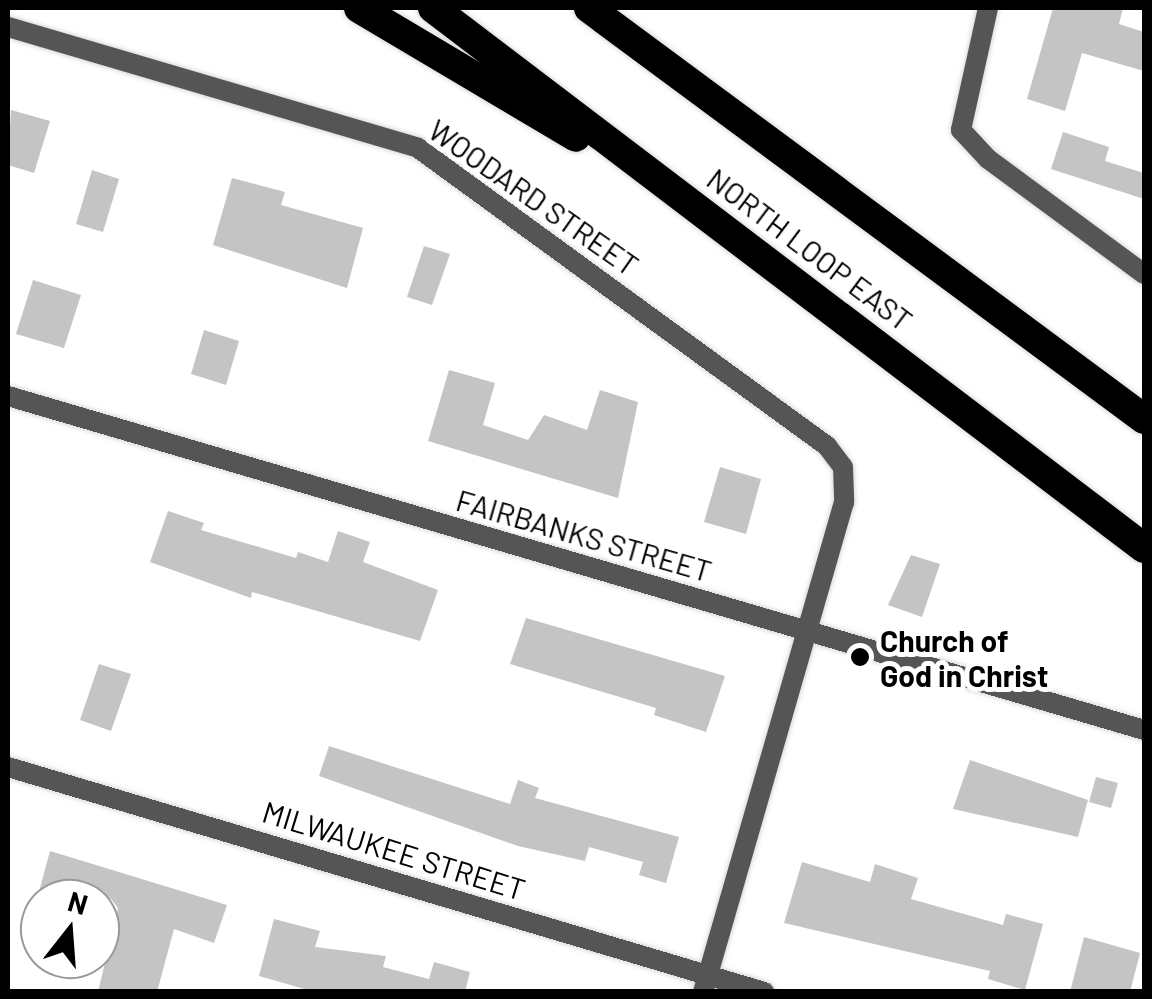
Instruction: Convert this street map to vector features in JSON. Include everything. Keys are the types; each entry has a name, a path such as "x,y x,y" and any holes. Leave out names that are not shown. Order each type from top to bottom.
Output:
{"highway":[{"path":"360,8 708,216"},
{"name":"NORTH LOOP EAST","path":"433,8 1144,548"},
{"name":"NORTH LOOP EAST","path":"589,8 1144,419"}],"street":[{"path":"988,8 961,130 1004,171 1144,274"},
{"name":"WOODARD STREET","path":"8,27 418,148 826,446 843,467 844,488 808,630"},
{"name":"FAIRBANKS STREET","path":"8,396 1144,730"},
{"path":"706,983 808,630"},
{"name":"MILWAUKEE STREET","path":"8,767 706,983 764,992"}],"building":[{"path":"1053,8 1123,8 1119,24 1144,32 1144,71 1082,53 1065,111 1027,99"},
{"path":"11,110 50,121 34,173 8,165"},
{"path":"1063,132 1109,147 1105,161 1144,173 1144,199 1051,169"},
{"path":"92,170 119,179 103,232 76,224"},
{"path":"232,178 285,192 281,205 363,228 347,288 213,245"},
{"path":"424,246 450,254 432,305 407,297"},
{"path":"33,280 81,295 64,348 16,334"},
{"path":"204,330 239,341 226,385 191,374"},
{"path":"449,370 495,383 483,425 528,440 544,415 587,430 600,390 638,402 618,498 428,441"},
{"path":"720,467 761,479 746,534 704,522"},
{"path":"168,511 204,523 201,530 296,558 298,552 328,562 338,531 370,542 363,562 438,590 420,641 252,592 251,598 150,562"},
{"path":"911,555 940,564 922,617 888,605"},
{"path":"526,618 725,676 706,732 654,715 656,708 510,664"},
{"path":"99,664 131,674 111,731 80,720"},
{"path":"329,746 510,804 518,780 539,788 535,798 679,837 666,883 639,875 643,862 589,847 585,861 518,846 319,776"},
{"path":"970,760 1088,800 1078,837 953,809"},
{"path":"1096,777 1118,783 1111,808 1089,802"},
{"path":"50,851 227,905 214,943 174,929 157,992 98,992 101,979 120,979 120,879 42,879"},
{"path":"802,862 870,882 875,864 918,878 911,899 1003,925 1006,914 1043,924 1025,990 988,979 990,971 784,923"},
{"path":"274,919 320,931 315,947 386,956 383,967 429,979 434,962 470,972 465,992 315,992 259,976"},
{"path":"1084,937 1140,953 1130,992 1070,992"}],"place":[{"name":"Church of God in Christ","path":"860,657"}]}
